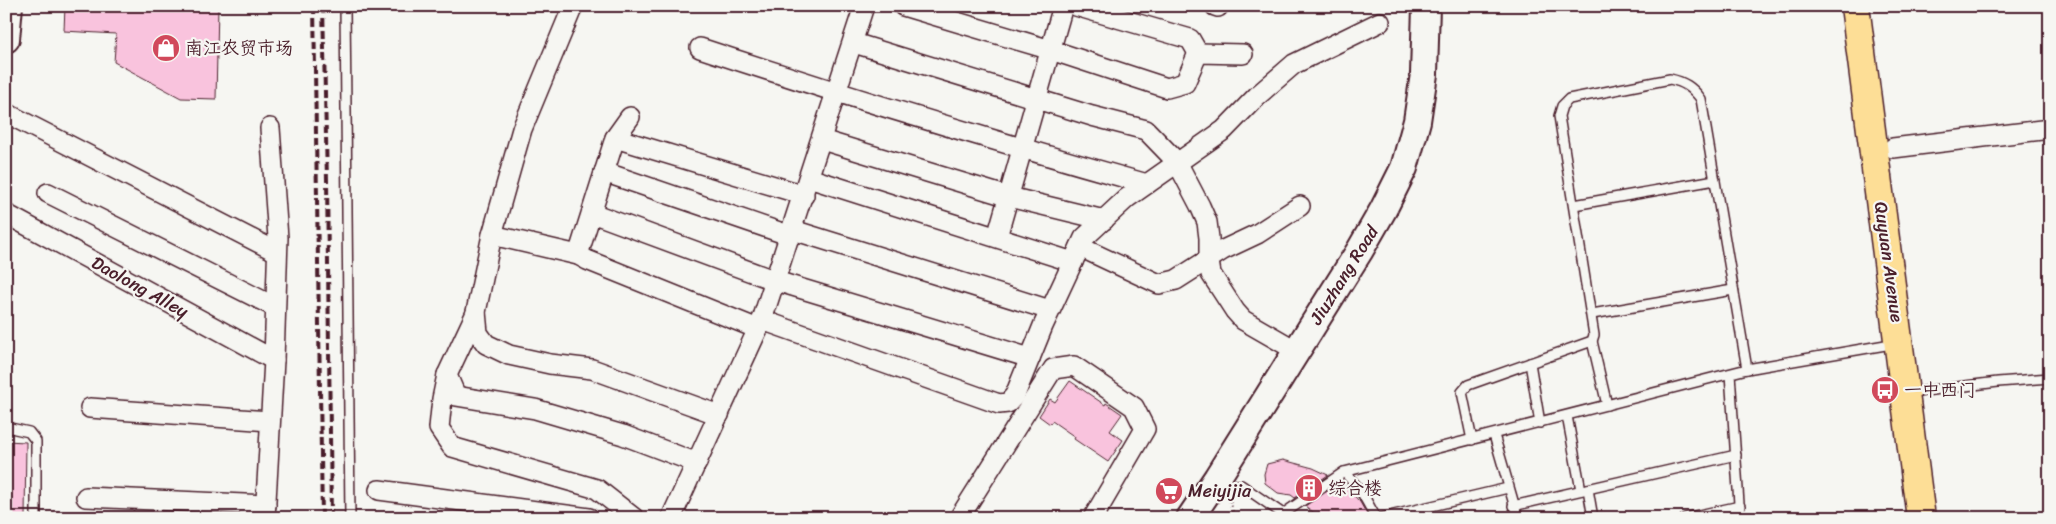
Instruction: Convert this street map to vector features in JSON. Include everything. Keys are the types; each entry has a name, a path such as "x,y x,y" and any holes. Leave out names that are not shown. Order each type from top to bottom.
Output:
{"main road":[{"name":"Quyuan Avenue","path":"1855,6 1900,343 1914,392 1939,518"},
{"name":"Quyuan Avenue","path":"1874,6 1893,148 1914,392 1921,518"}],"street":[{"path":"6,39 9,6"},
{"path":"573,6 522,129 492,235 476,312 447,376 439,428 452,447 477,452 597,488 634,518"},
{"path":"671,518 760,325 854,43 864,6"},
{"path":"904,6 1051,50 1167,88 1185,83 1198,53"},
{"path":"997,237 1063,6"},
{"path":"1076,6 1190,39 1198,53"},
{"name":"Jiuzhang Road","path":"1190,518 1360,250 1404,168 1417,121 1424,74 1426,6"},
{"name":"Jiuzhang Road","path":"1205,518 1367,259 1394,212 1415,167 1430,119 1436,74 1436,6"},
{"path":"492,235 578,255 760,325 999,404 1008,402 1015,395 1050,310 1084,238 1126,198 1224,130 1257,96 1294,64 1380,22"},
{"path":"854,43 1146,130 1177,162 1200,206 1207,222 1211,274 1222,294 1243,320 1297,351"},
{"path":"700,48 837,93 1022,149 1147,184"},
{"path":"1198,53 1243,54"},
{"path":"6,113 277,252"},
{"path":"578,255 615,138 630,117"},
{"path":"86,497 265,511 274,360 277,252 270,128"},
{"path":"1893,148 2050,129"},
{"path":"615,138 807,186 997,237 1076,254 1159,284 1176,280 1209,261 1222,250 1257,234 1300,206"},
{"path":"822,140 1009,196 1104,220"},
{"path":"604,172 792,233 1050,310"},
{"path":"48,193 275,307"},
{"path":"592,213 776,281 1030,358"},
{"name":"Daolong Alley","path":"6,214 274,360"},
{"path":"476,312 478,332 486,344 509,355 550,364 592,369 719,415"},
{"path":"959,518 1053,369 1074,366 1134,407 1146,429 1093,518"},
{"path":"447,376 456,396 535,410 623,436 697,463"},
{"path":"90,408 270,421"},
{"path":"378,490 589,518"}],"lane":[{"path":"345,6 350,518"},
{"path":"1607,405 1592,341 1594,335 1592,314 1559,116 1562,106 1569,98 1670,79 1683,82 1694,90 1701,99 1747,369"},
{"path":"1574,205 1715,180"},
{"path":"1592,314 1733,290"},
{"path":"1472,440 1462,392 1468,385 1592,341"},
{"path":"1227,485 1241,485 1283,514 1344,472 1747,369 1900,343"},
{"path":"1530,363 1540,423"},
{"path":"1730,374 1740,518"},
{"path":"1914,392 2050,378"},
{"path":"1567,416 1584,490 1593,518"},
{"path":"6,427 29,432 36,441 36,518"},
{"path":"1494,435 1518,518"},
{"path":"1513,506 1736,455"},
{"path":"1344,472 1361,491 1376,518"},
{"path":"1381,518 1508,488"},
{"path":"1686,518 1740,506"}],"building":[{"name":"南江农贸市场","path":"65,6 218,6 216,99 181,98 114,62 116,34 64,31"},
{"path":"1070,381 1105,405 1106,403 1122,414 1110,431 1123,440 1108,462 1074,439 1075,437 1052,421 1050,424 1039,416 1050,399 1055,402"},
{"path":"6,441 26,442 25,518 6,518"},
{"path":"1283,460 1313,468 1328,475 1295,498 1291,495 1278,493 1265,483 1264,474 1267,464"},
{"path":"1341,482 1360,502 1369,518 1321,518 1305,506"}],"railway":[{"path":"314,6 322,518"},
{"path":"323,6 331,518"}],"place":[{"name":"南江农贸市场","path":"166,48"},
{"name":"一中西门","path":"1885,390"},
{"name":"综合楼","path":"1309,488"},
{"name":"Meiyijia","path":"1169,491"}]}
